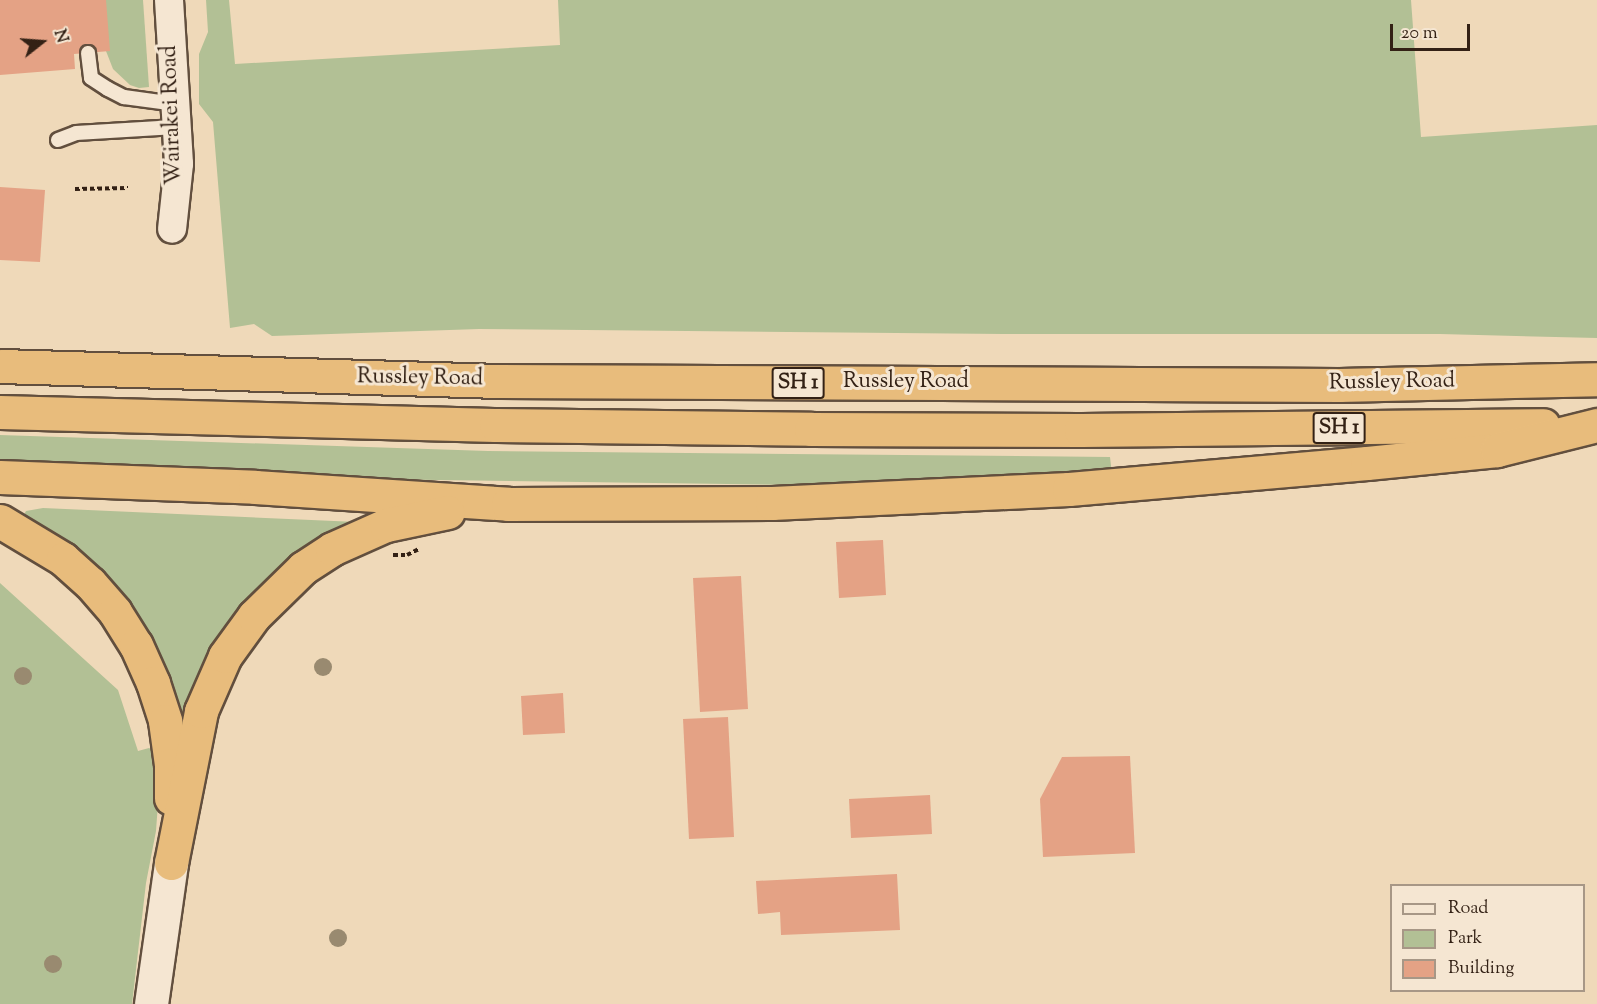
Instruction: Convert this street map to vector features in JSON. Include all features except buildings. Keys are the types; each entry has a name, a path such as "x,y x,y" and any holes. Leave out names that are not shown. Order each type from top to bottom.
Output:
{"highway":[{"name":"Russley Road","path":"0,366 511,381 1339,385 1597,379"},
{"name":"Russley Road","path":"0,412 473,424 823,429 1081,430 1597,425"},
{"path":"0,477 255,487 508,504 772,503 1070,489 1497,450 1597,425"},
{"path":"171,863 201,711 225,656 254,615 303,568 332,549 374,530 440,513 508,504"},
{"path":"0,520 55,553 90,583 115,612 136,645 153,682 165,721 171,765 171,863"}],"street":[{"name":"Wairakei Road","path":"169,0 179,164 172,229"},
{"path":"152,1004 171,863"}],"lane":[{"path":"88,53 91,78 124,97 176,116"},
{"path":"58,140 76,133 176,116"}],"path":[{"path":"75,189 128,188"}],"green space":[{"path":"101,0 143,0 149,87 139,88 130,85 113,69 106,51"},
{"path":"206,0 229,0 235,64 560,45 558,0 1411,0 1421,137 1597,125 1597,338 1440,334 1003,334 479,329 272,336 254,324 230,328 213,122 199,104 199,54 208,32"},
{"path":"0,435 488,451 1110,457 1112,474 870,486 365,479 0,461"},
{"path":"43,508 357,522 306,555 186,737 166,686 21,520 26,511"},
{"path":"0,583 118,690 138,751 149,748 157,753 161,762 156,831 146,883 132,1004 0,1004"}]}
